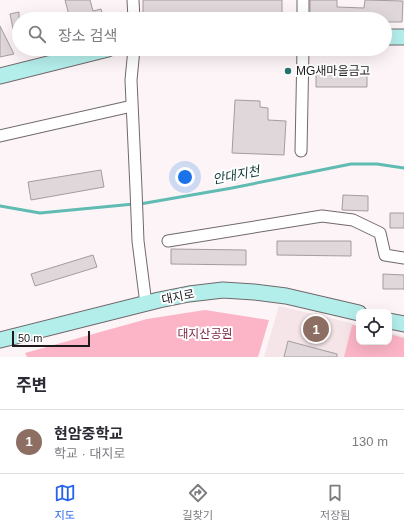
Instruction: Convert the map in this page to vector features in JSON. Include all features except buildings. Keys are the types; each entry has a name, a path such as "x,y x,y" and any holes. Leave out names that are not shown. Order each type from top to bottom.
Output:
{"street":[{"path":"133,0 134,12"},
{"path":"303,0 303,12"},
{"path":"392,37 404,37"},
{"path":"0,76 80,56"},
{"path":"134,56 132,106 138,241 146,304"},
{"path":"301,152 303,56"},
{"path":"0,136 132,106"},
{"path":"168,241 322,216 353,220 380,232 385,255 404,258"},
{"name":"대지로","path":"0,340 189,294 223,290 286,296 356,312"},
{"path":"392,322 404,324"}],"shaded area":[{"path":"279,306 356,324 356,345 392,345 392,333 404,336 404,357 264,357"}],"green space":[{"name":"대지산공원","path":"205,310 269,320 258,357 27,357 25,353 147,319"},
{"path":"352,325 356,326 356,345 392,345 392,335 404,338 404,357 344,357"}],"waterway":[{"name":"안대지천","path":"140,204 232,188 351,164 377,164 404,168"},
{"name":"안대지천","path":"0,206 40,213 134,204"}],"place":[{"name":"MG새마을금고","path":"288,71"},
{"name":"현암중학교","path":"316,329"}]}
